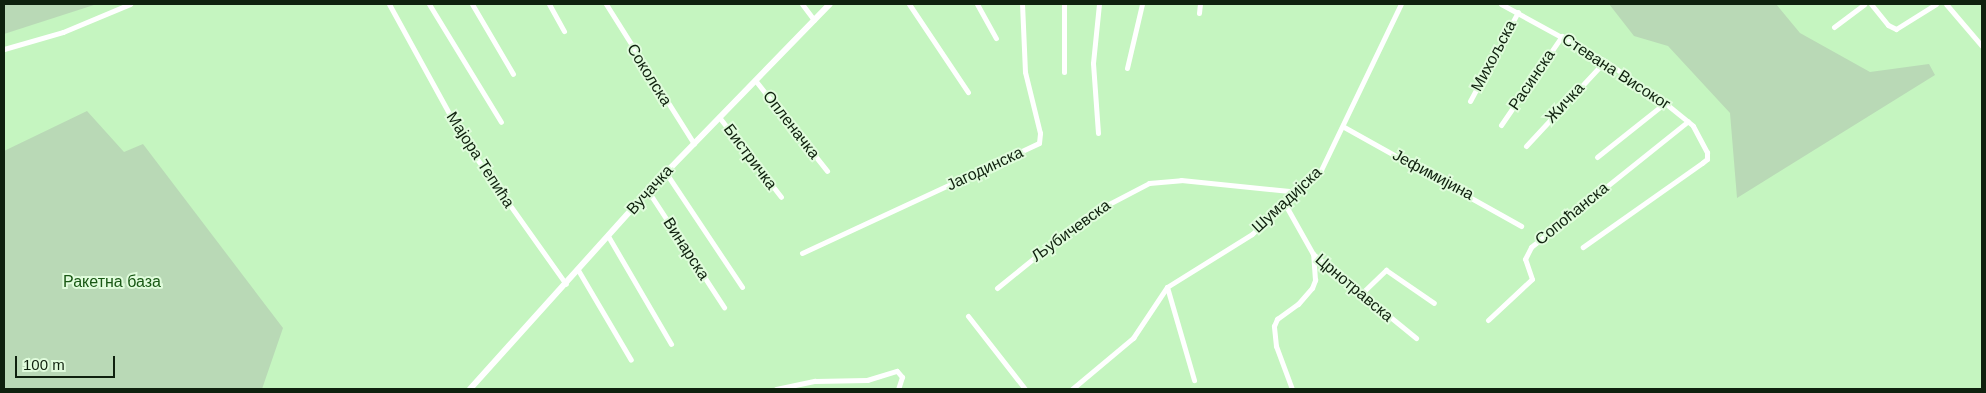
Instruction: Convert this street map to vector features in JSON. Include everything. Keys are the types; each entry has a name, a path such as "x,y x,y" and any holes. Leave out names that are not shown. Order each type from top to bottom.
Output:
{"street":[{"path":"4,49 63,32 130,4"},
{"name":"Мајора Тепића","path":"389,4 465,142 566,284"},
{"path":"429,4 501,122"},
{"path":"472,4 513,74"},
{"path":"549,4 564,31"},
{"name":"Соколска","path":"606,4 694,144"},
{"path":"802,4 814,20"},
{"name":"Вучачка","path":"470,389 648,191 830,4"},
{"path":"908,4 968,92"},
{"path":"977,4 996,38"},
{"name":"Јагодинска","path":"802,253 1039,143 1040,133 1025,72 1022,4"},
{"path":"1064,4 1064,72"},
{"path":"1098,133 1093,63 1099,4"},
{"path":"1127,68 1142,4"},
{"path":"1199,13 1200,4"},
{"name":"Шумадијска","path":"1072,389 1133,338 1167,287 1252,234 1286,206 1321,170 1344,127 1401,4"},
{"name":"Стевана Високог","path":"1501,4 1605,61 1665,103 1688,120 1707,152 1706,161 1583,247"},
{"path":"1834,27 1864,4"},
{"path":"1871,4 1888,25 1896,29 1936,4"},
{"path":"1946,4 1982,46"},
{"name":"Михољска","path":"1470,100 1518,12"},
{"name":"Расинска","path":"1501,125 1562,36"},
{"name":"Жичка","path":"1526,146 1605,61"},
{"name":"Опленачка","path":"755,80 827,171"},
{"path":"1597,157 1665,103"},
{"name":"Бистричка","path":"719,117 781,197"},
{"name":"Сопоћанска","path":"1488,320 1532,279 1525,258 1531,247 1688,120"},
{"name":"Јефимијина","path":"1344,127 1521,226"},
{"path":"666,173 742,287"},
{"name":"Љубичевска","path":"997,288 1086,216 1149,182 1182,180 1299,192"},
{"name":"Винарска","path":"648,191 724,307"},
{"name":"Црнотравска","path":"1286,206 1313,254 1416,338"},
{"path":"608,236 670,344"},
{"path":"1292,389 1276,346 1274,326 1277,319 1298,304 1312,288 1315,280 1313,254"},
{"path":"578,270 631,360"},
{"path":"1360,294 1386,270 1434,303"},
{"path":"1167,287 1194,380"},
{"path":"968,316 1024,389"},
{"path":"776,389 815,381 867,380 897,371 902,376 898,389"}],"green space":[{"path":"4,4 97,4 4,34"},
{"path":"1609,4 1776,4 1800,33 1870,72 1929,64 1935,75 1737,198 1730,113 1668,46 1634,36"},
{"name":"Ракетна база","path":"87,111 124,152 143,144 283,328 262,389 4,389 4,151"}]}
